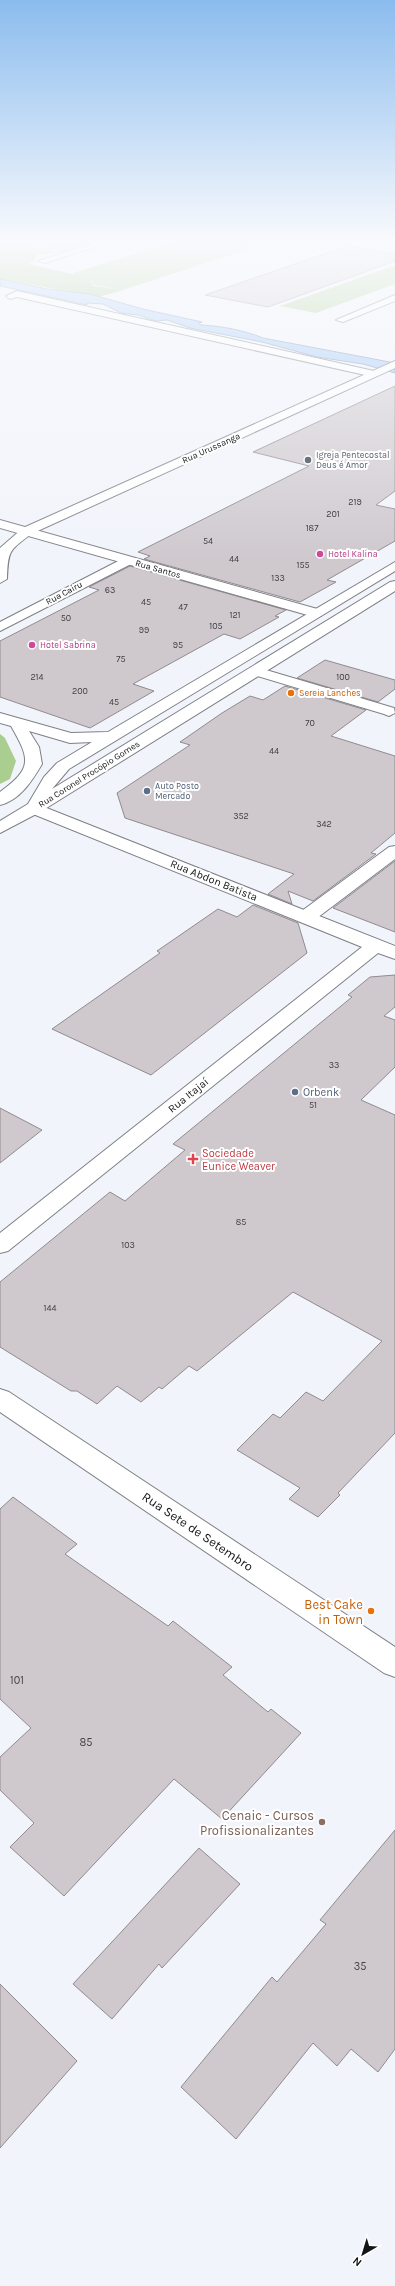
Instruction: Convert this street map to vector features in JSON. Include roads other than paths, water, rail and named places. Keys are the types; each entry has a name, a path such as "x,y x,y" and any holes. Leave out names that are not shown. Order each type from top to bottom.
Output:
{"main road":[{"path":"249,347 373,374"},
{"name":"Rua Urussanga","path":"0,579 2,557 6,548 27,531 395,364"},
{"name":"Rua Santos","path":"0,524 316,613"},
{"name":"Rua Cairu","path":"0,627 128,560"},
{"name":"Rua Coronel Procópio Gomes","path":"34,808 45,784 53,774 113,736 395,566"},
{"name":"Rua Coronel Procópio Gomes","path":"34,808 395,585"},
{"path":"256,671 389,711"},
{"path":"0,718 18,725 70,738 113,736"},
{"path":"0,800 23,783 34,764 31,747 18,725"},
{"name":"Rua Abdon Batista","path":"0,806 34,808 395,953"},
{"path":"0,828 34,808"},
{"path":"306,917 395,851"},
{"name":"Rua Itajaí","path":"0,1245 376,945"},
{"name":"Rua Sete de Setembro","path":"0,1399 395,1664"}],"water":[{"path":"279,347 309,347 395,363 395,373 363,364 317,357"}],"place":[{"name":"Igreja Pentecostal Deus é Amor","path":"308,460"},
{"name":"Hotel Kalina","path":"320,554"},
{"name":"Hotel Sabrina","path":"32,645"},
{"name":"Sereia Lanches","path":"291,693"},
{"name":"Auto Posto Mercado","path":"147,791"},
{"name":"Orbenk","path":"295,1092"},
{"name":"Sociedade Eunice Weaver","path":"193,1159"},
{"name":"Best Cake in Town","path":"371,1611"},
{"name":"Cenaic - Cursos Profissionalizantes","path":"322,1822"}]}
